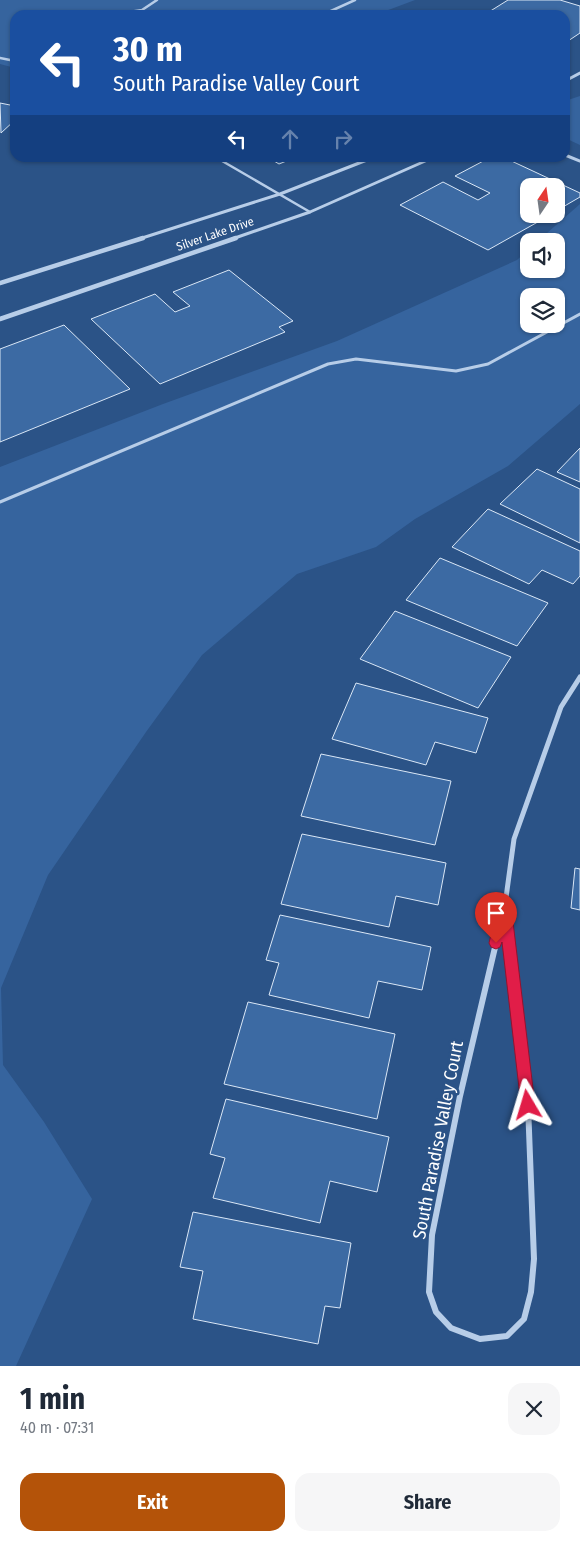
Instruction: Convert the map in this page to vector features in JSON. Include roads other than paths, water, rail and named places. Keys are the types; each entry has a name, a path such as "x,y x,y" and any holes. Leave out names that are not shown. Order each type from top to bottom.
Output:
{"street":[{"name":"Silver Lake Drive","path":"0,283 280,194 362,162"},
{"name":"Silver Lake Drive","path":"0,319 310,212 423,162"},
{"name":"South Paradise Valley Court","path":"505,905 528,1105 534,1259 531,1292 524,1319 507,1336 480,1339 451,1328 436,1312 429,1292 432,1235 460,1096 505,905 514,839 561,707 580,677"}],"lane":[{"path":"141,10 152,6 157,0"},
{"path":"333,10 355,0"},
{"path":"222,162 310,212"},
{"path":"0,502 328,364 356,359 456,370 488,364 580,314"}]}
